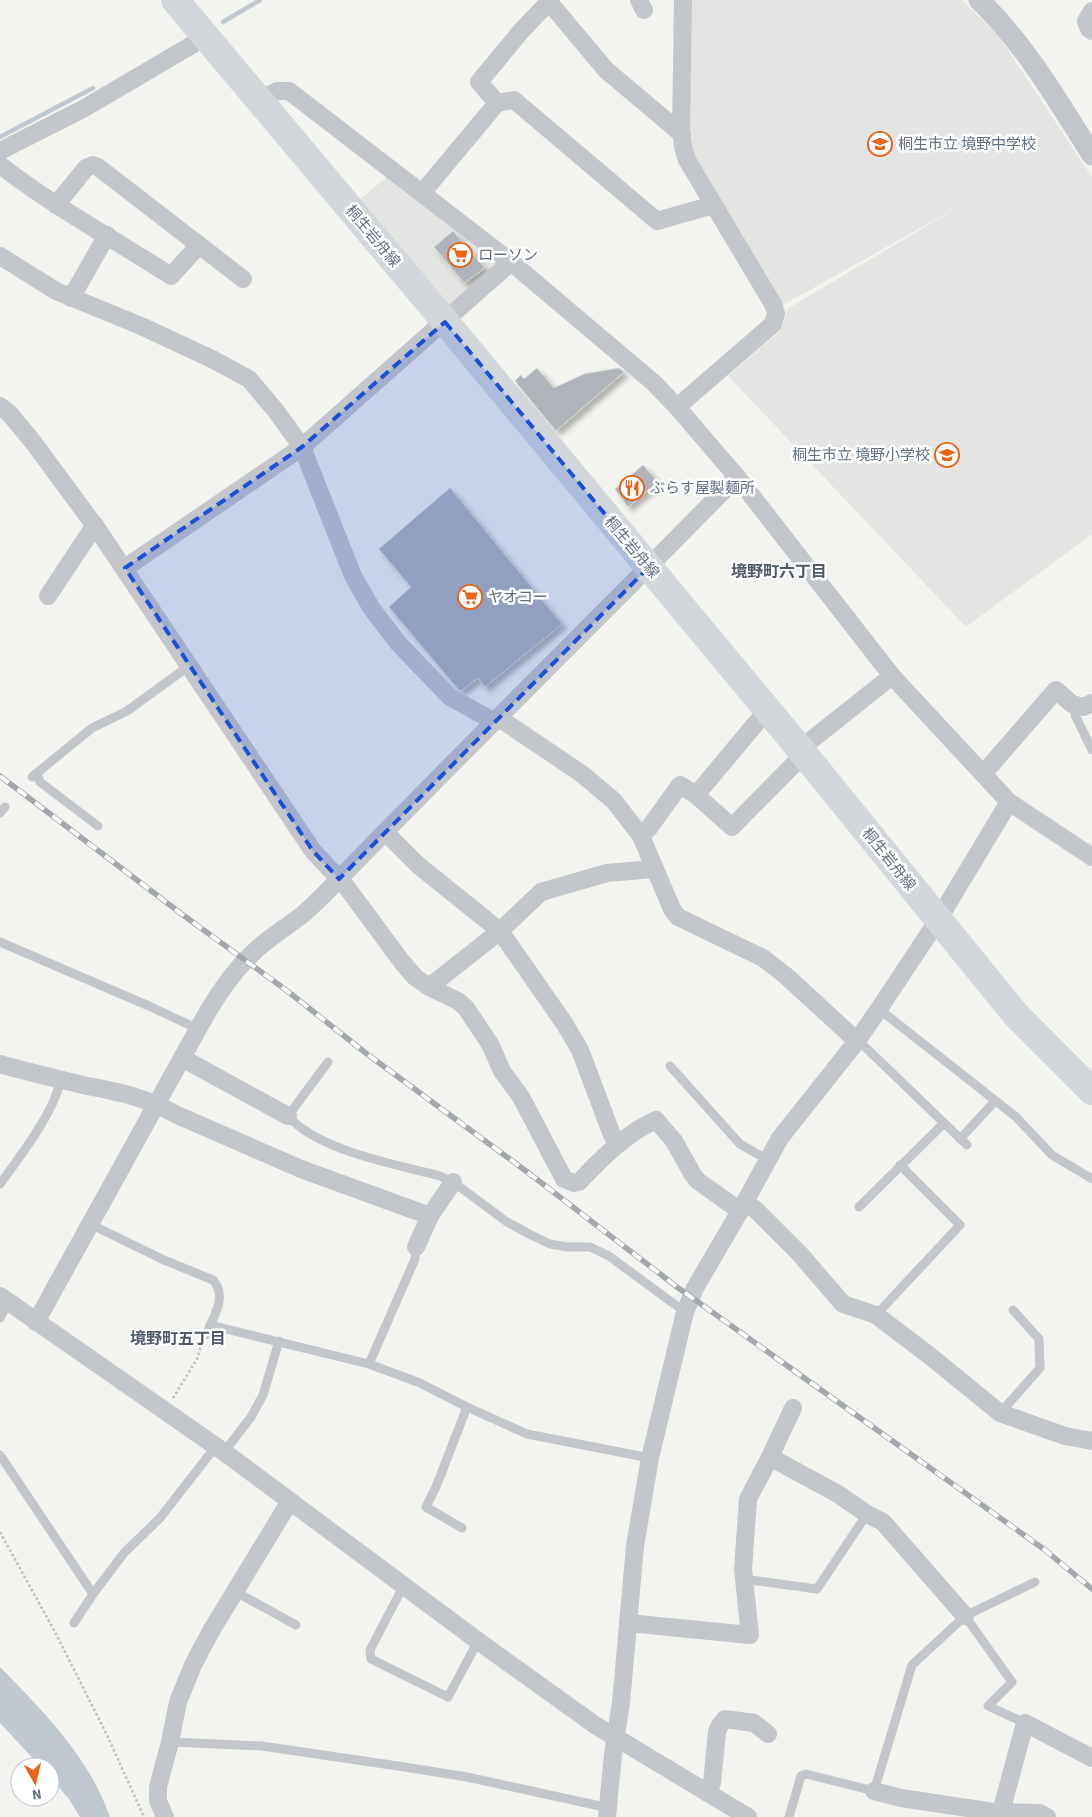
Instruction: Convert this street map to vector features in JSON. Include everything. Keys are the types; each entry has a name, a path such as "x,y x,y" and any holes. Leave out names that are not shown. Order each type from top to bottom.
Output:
{"main road":[{"name":"桐生岩舟線","path":"175,0 802,751 1016,1015 1092,1091"}],"street":[{"path":"677,407 773,324 776,313 773,304 687,160 682,134 683,0"},
{"path":"979,0 1001,21 1029,58 1092,154"},
{"path":"497,103 479,82 522,30 549,2 606,70 682,134"},
{"path":"1092,11 1086,21 1089,29 1092,31"},
{"path":"0,151 83,109 207,36"},
{"path":"258,100 277,90 289,91 511,262 654,383 737,477 892,676 1009,802 1091,855"},
{"path":"422,193 497,103 514,100 657,221 713,204"},
{"path":"0,165 56,205 171,276 199,244"},
{"path":"56,205 86,168 93,165 243,279"},
{"path":"71,298 107,235"},
{"path":"0,256 56,291 141,326 212,359 249,379 276,411 302,447 353,576 372,609 399,644 450,696 497,720 582,774 614,801 641,836 672,909 678,917 763,958 785,974 857,1042"},
{"path":"125,568 302,447 511,262"},
{"path":"0,406 9,413 33,442 95,525 313,851 339,879 415,977 429,987 458,1001 466,1008 490,1044 502,1071 521,1097 564,1179 574,1183 579,1182 618,1144 656,1120 674,1141 698,1181 743,1206 756,1210 799,1253 843,1304 876,1315 1000,1413 1065,1436 1092,1441"},
{"path":"36,1322 218,993 254,952 305,912 339,879 737,477"},
{"path":"48,596 95,525"},
{"path":"641,836 680,785 696,795 732,827 802,751 892,676"},
{"path":"983,774 1056,690 1072,704 1088,705"},
{"path":"696,795 768,710"},
{"path":"608,1813 621,1704 635,1546 650,1458 685,1312 695,1288 780,1138 857,1042 938,920 1009,802"},
{"path":"385,832 418,865 500,931 564,1023 580,1050 612,1134 618,1144"},
{"path":"429,987 500,931 541,892 607,873 654,869"},
{"path":"182,1058 288,1116"},
{"path":"0,1064 60,1080 142,1097 157,1103 175,1114 301,1169 430,1216"},
{"path":"416,1247 430,1216 453,1182"},
{"path":"3,1305 36,1322 220,1449 595,1726 748,1817"},
{"path":"628,1623 750,1635 743,1569 748,1499 770,1457 792,1408"},
{"path":"770,1457 838,1494 867,1514 883,1522 965,1616"},
{"path":"165,1817 158,1801 158,1786 178,1702 193,1665 234,1591 290,1501"},
{"path":"707,1793 712,1783 717,1732 720,1724 725,1719 754,1723 768,1734"},
{"path":"1001,1812 1024,1723 1092,1758"},
{"path":"874,1791 901,1798 1001,1812 1040,1813 1046,1817"}],"lane":[{"path":"98,826 40,782 34,775 92,728 127,711 189,666"},
{"path":"1088,705 1075,715 1092,750"},
{"path":"0,942 198,1028"},
{"path":"879,1009 1015,1116 1052,1155 1092,1180"},
{"path":"857,1042 863,1045 943,1124 964,1142 995,1101"},
{"path":"328,1062 288,1116 295,1124 316,1138 335,1147 440,1176 453,1182 507,1222 550,1244 567,1247 590,1247 609,1256 685,1312"},
{"path":"670,1066 740,1144 768,1160"},
{"path":"0,1184 32,1138 59,1091 60,1080"},
{"path":"859,1207 943,1124"},
{"path":"876,1315 960,1225 900,1165"},
{"path":"90,1224 164,1260 213,1280 218,1286 221,1296 206,1335"},
{"path":"369,1364 415,1259 416,1247"},
{"path":"1000,1413 1040,1368 1038,1339 1013,1310"},
{"path":"210,1325 369,1364 420,1383 467,1407 528,1434 650,1458"},
{"path":"74,1623 124,1553 160,1518 220,1449 252,1417 263,1395 279,1341"},
{"path":"462,1528 426,1507 436,1487 467,1407"},
{"path":"0,1455 93,1594"},
{"path":"744,1579 817,1589 867,1514"},
{"path":"789,1817 801,1776 806,1774 874,1791 912,1665 965,1616 1035,1582"},
{"path":"404,1585 370,1650 371,1660 448,1697 478,1641"},
{"path":"234,1591 296,1625"},
{"path":"965,1616 1012,1682 988,1706 1024,1723"},
{"path":"170,1742 262,1746 466,1777 608,1813"}],"path":[{"path":"165,1411 197,1358 206,1335"},
{"path":"0,1532 55,1632 107,1735 144,1817"}],"highlighted area":[{"path":"445,322 649,567 339,879 313,851 125,568 302,447"}],"shaded area":[{"path":"689,0 962,0 998,35 1092,177 1092,534 966,627 728,376 780,331 787,309 970,200 783,305 694,156 687,133"},
{"path":"387,177 499,263 449,306 359,200"},
{"path":"0,1667 49,1718 78,1755 101,1795 110,1817 80,1817 60,1789 60,1757 32,1757 0,1723"}],"building":[{"path":"453,231 485,268 464,283 434,247"},
{"path":"537,368 554,388 584,374 619,368 624,372 556,431 515,381 521,375 524,379"},
{"path":"643,465 658,482 628,507 615,489"},
{"name":"ヤオコー","path":"450,488 562,624 485,687 478,678 461,691 389,607 411,587 379,549"}],"waterway":[{"path":"223,22 260,0"},
{"path":"0,137 93,88"}],"railway":[{"path":"0,776 183,915 286,990 367,1054 526,1171 677,1287 1045,1550 1092,1589"}],"place":[{"name":"桐生市立 境野中学校","path":"880,144"},
{"name":"ローソン","path":"460,255"},
{"name":"桐生市立 境野小学校","path":"947,455"},
{"name":"ぶらす屋製麺所","path":"632,488"},
{"name":"ヤオコー","path":"470,597"}],"district":[{"name":"境野町六丁目","path":"779,571"},
{"name":"境野町五丁目","path":"178,1338"}]}
